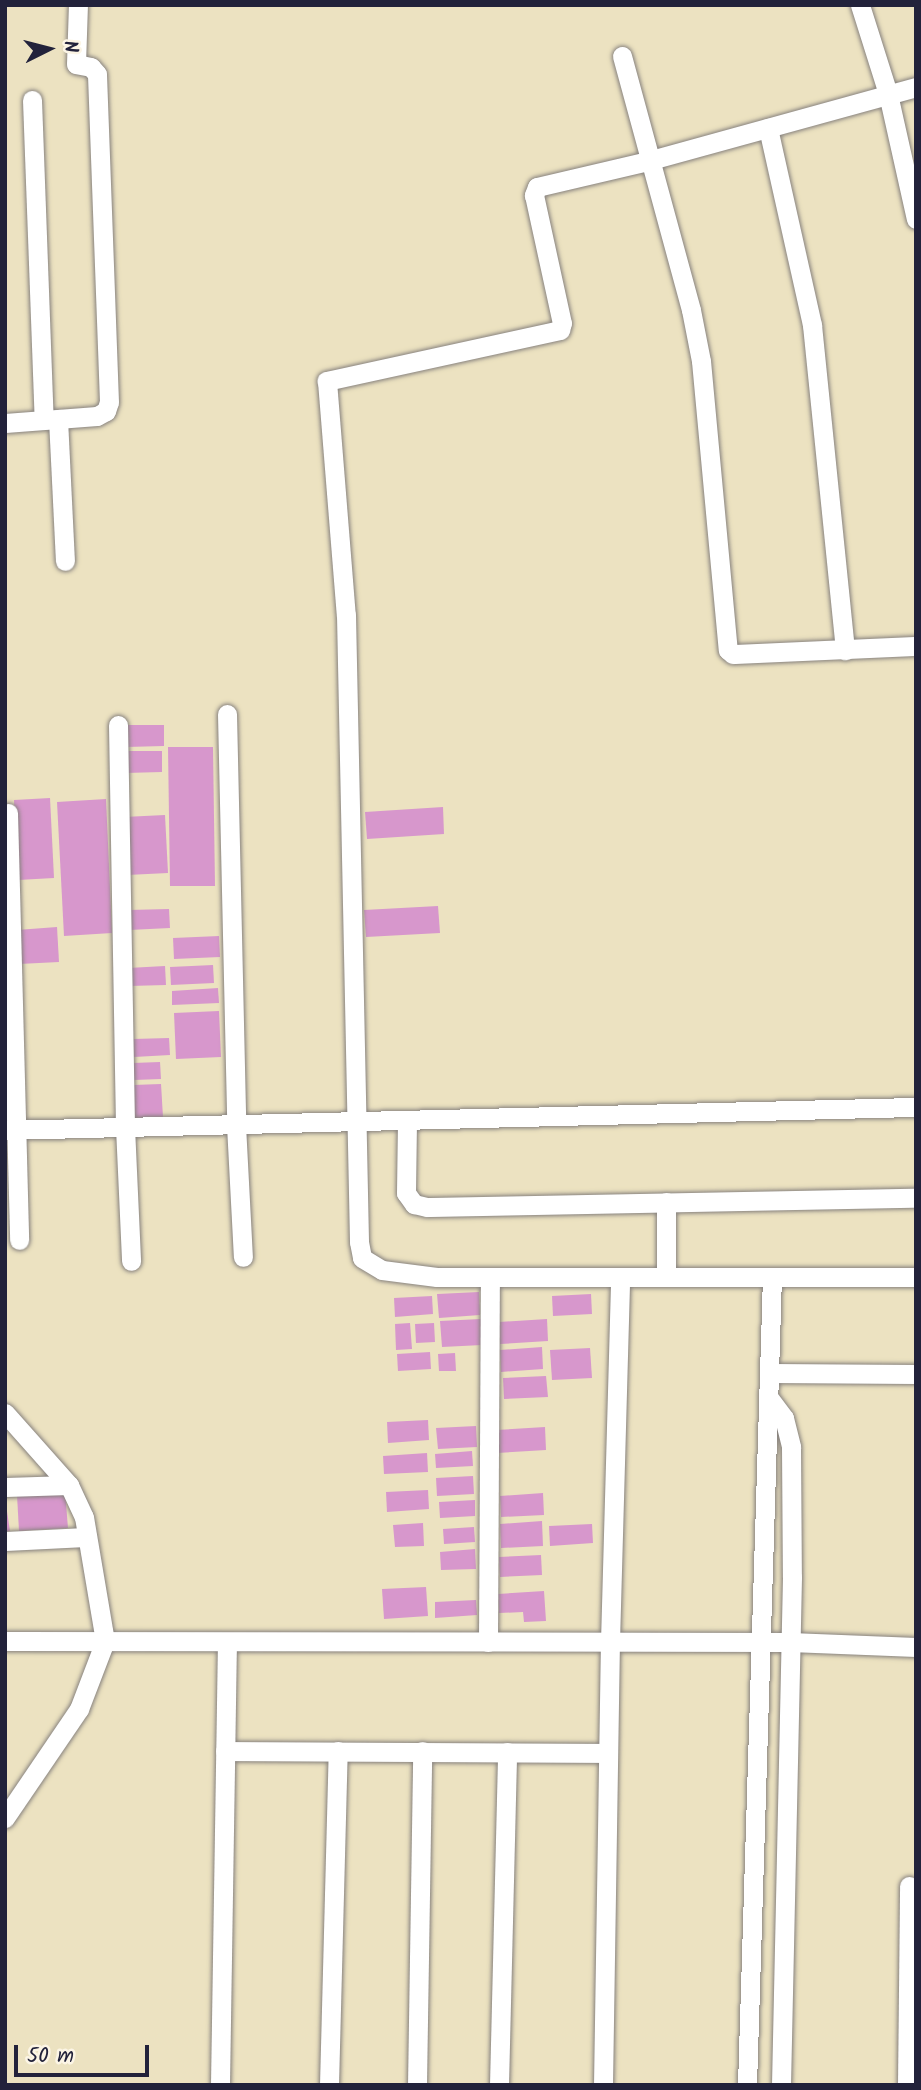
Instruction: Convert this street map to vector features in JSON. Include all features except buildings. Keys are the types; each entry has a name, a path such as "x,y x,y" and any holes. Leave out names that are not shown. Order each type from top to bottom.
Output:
{"street":[{"path":"5,423 97,416 106,411 109,402 97,74 91,67 76,64 78,5"},
{"path":"860,5 888,94 916,219"},
{"path":"622,56 648,160 691,310 701,361 729,650 733,654 916,646"},
{"path":"916,87 534,190 562,323 560,330 327,381 346,615 359,1242 362,1258 382,1270 437,1277 916,1277"},
{"path":"32,100 51,419 65,561"},
{"path":"768,128 812,325 845,650"},
{"path":"227,714 236,1125 243,1257"},
{"path":"118,725 125,1127 131,1261"},
{"path":"8,813 11,1129 19,1240"},
{"path":"11,1129 357,1123 916,1107"},
{"path":"407,1121 406,1193 414,1204 427,1207 916,1198"},
{"path":"666,1202 667,1277"},
{"path":"488,1642 489,1277"},
{"path":"603,2085 610,1642 620,1278"},
{"path":"747,2085 772,1278"},
{"path":"770,1373 916,1374"},
{"path":"769,1398 784,1418 790,1447 790,1642 781,2085"},
{"path":"5,1413 69,1485 84,1517 105,1642 79,1709 5,1818"},
{"path":"5,1487 69,1485"},
{"path":"5,1541 86,1537"},
{"path":"5,1641 790,1642 916,1647"},
{"path":"220,2085 227,1642"},
{"path":"225,1751 608,1753"},
{"path":"329,2085 338,1751"},
{"path":"418,2085 422,1751"},
{"path":"499,2085 507,1752"},
{"path":"907,2085 909,1886"}]}
